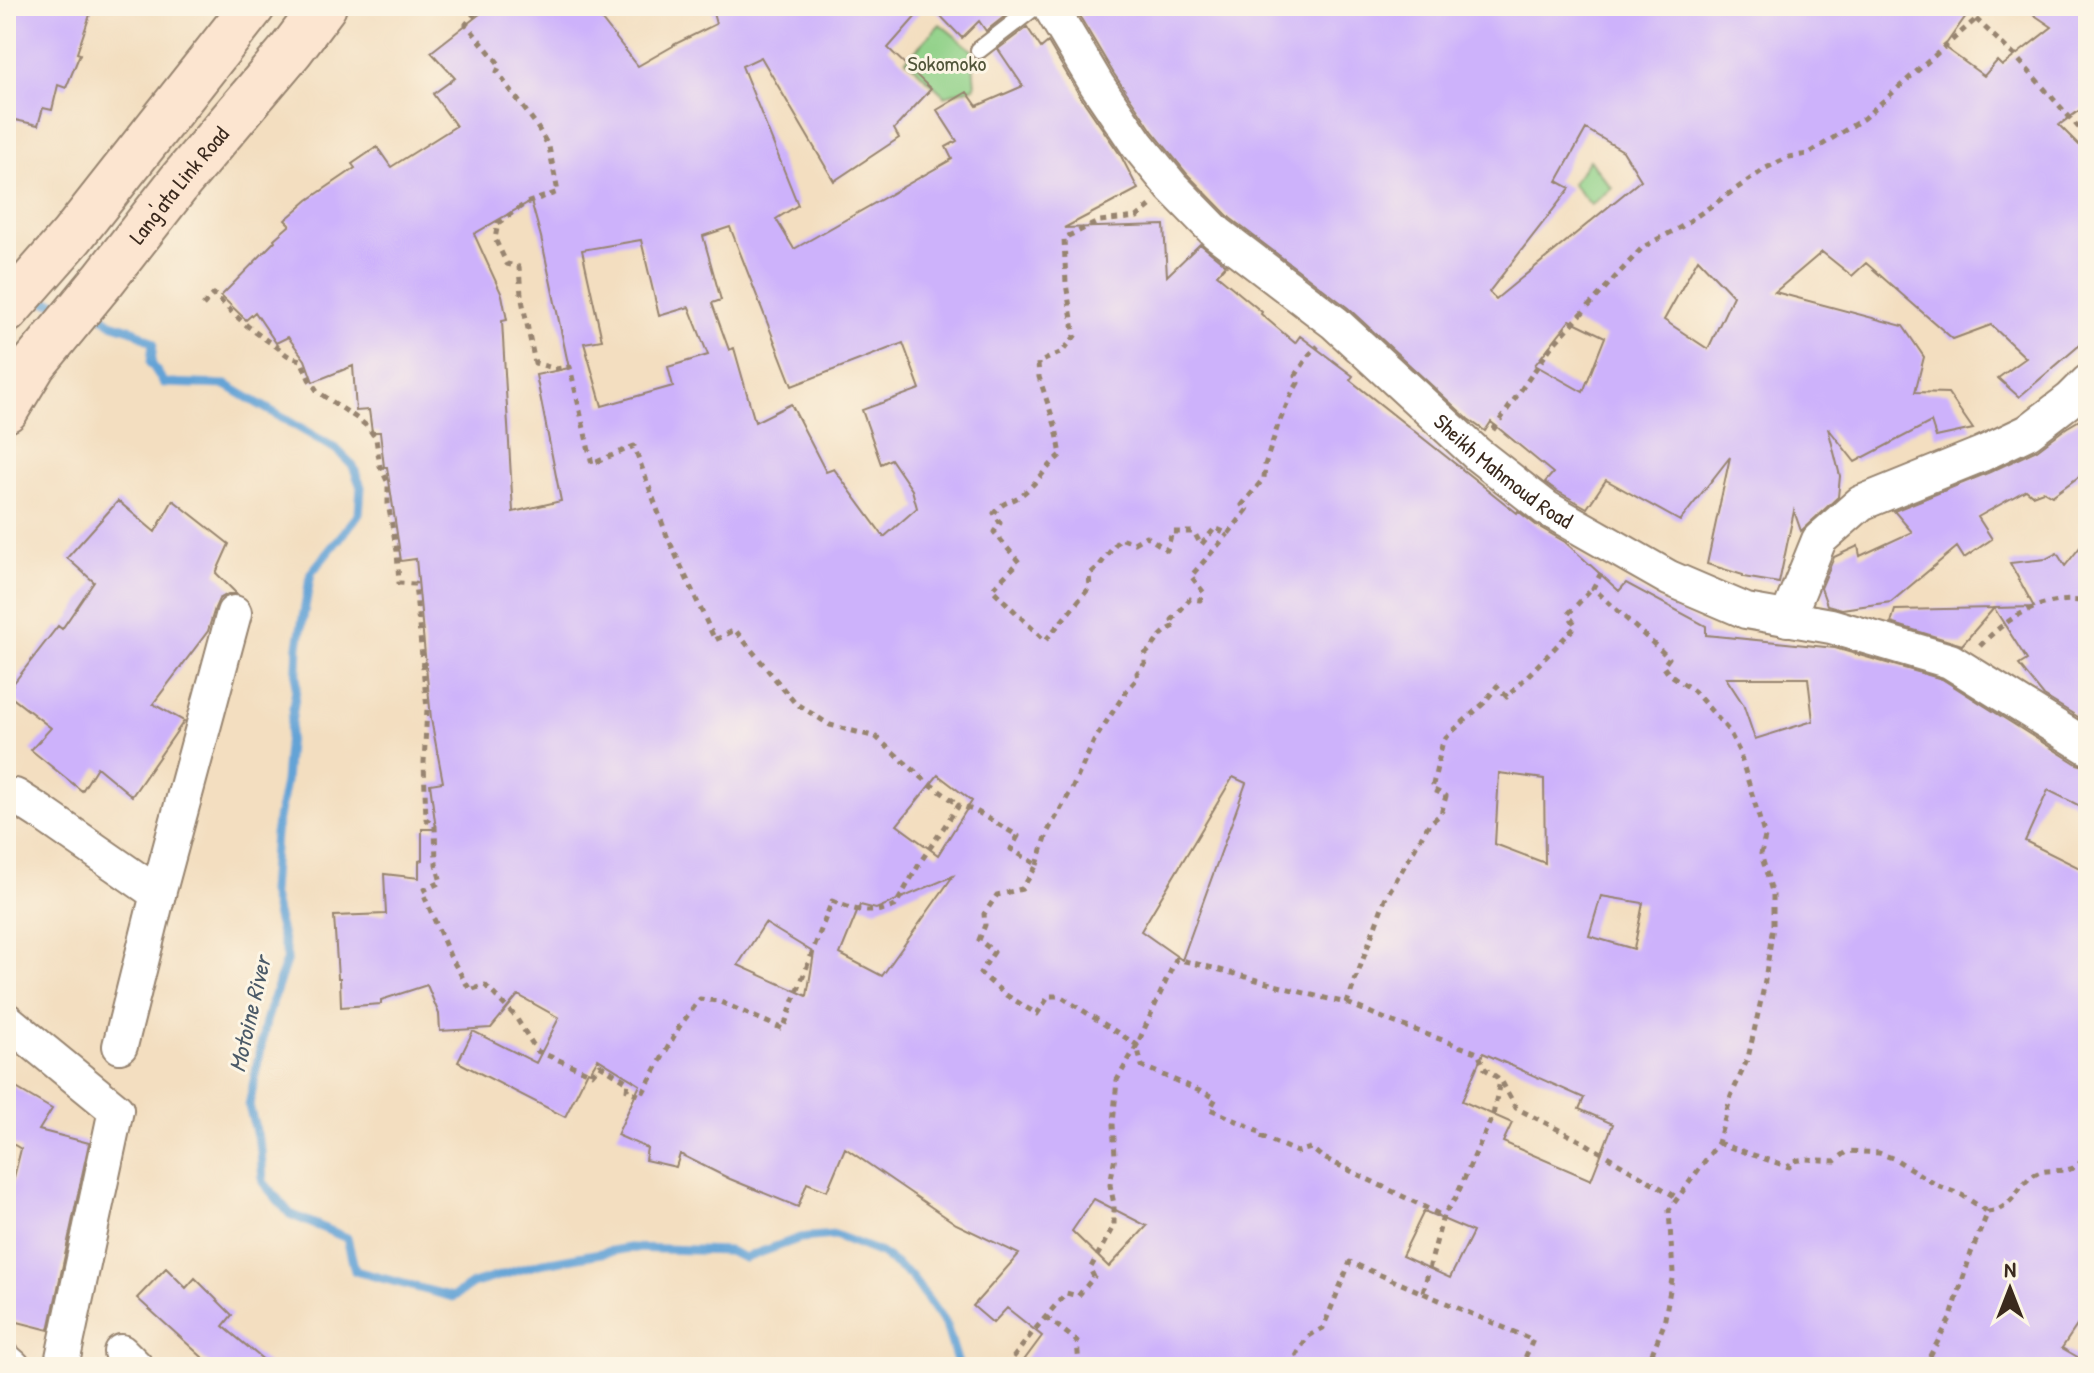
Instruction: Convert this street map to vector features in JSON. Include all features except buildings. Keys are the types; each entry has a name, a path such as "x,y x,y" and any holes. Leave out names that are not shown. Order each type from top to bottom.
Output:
{"main road":[{"path":"6,311 72,236 253,6"},
{"name":"Lang'ata Link Road","path":"6,410 34,364 324,6"}],"street":[{"name":"Sheikh Mahmoud Road","path":"1050,6 1137,144 1172,187 1217,233 1335,323 1477,454 1546,508 1669,578 1746,611 1831,626 1950,661 2088,747"},
{"path":"1787,619 1819,540 1861,503 2028,432 2088,382"},
{"path":"120,1046 234,613"},
{"path":"6,804 15,796 158,894"},
{"path":"6,1020 116,1110 61,1367"},
{"path":"6,1361 13,1367"}],"lane":[{"path":"979,50 1036,6"}],"path":[{"path":"486,6 466,24 500,65 497,72 549,147 558,192 526,203 498,223 495,239 507,264 519,267 521,295 535,363 556,369 570,367 592,464 634,446 667,536 715,640 735,630 795,703 830,725 876,737 927,782 959,805 976,811 1018,836 1011,849 1037,865"},
{"path":"1477,454 1551,347 1643,247 1681,227 1766,168 1789,157 1808,154 1864,118 1976,19 1981,6"},
{"path":"1976,19 2017,58 2088,138"},
{"path":"1172,187 1137,217 1100,221 1064,238 1066,284 1075,336 1062,352 1038,363 1039,377 1056,428 1061,455 1019,496 1003,503 994,513 1000,523 994,532 1019,562 992,589 1045,641 1090,587 1089,575 1120,538 1134,543 1146,536 1167,550 1172,532 1194,532 1201,545 1215,528 1228,534"},
{"path":"203,306 214,294 259,337 277,346 287,357 301,360 318,392 368,427 376,439 380,466 388,483 399,583 415,584 419,623 427,709 424,762 426,819 435,826 436,864 441,882 422,891 445,945 470,990 485,985 515,1016 537,1051 592,1074 600,1065 628,1082 627,1090 641,1096 679,1027 700,999 718,1001 783,1029 832,901 862,911 878,912 895,906 959,805"},
{"path":"1335,323 1296,375 1298,383 1278,425 1264,478 1242,505 1247,510 1191,576 1204,593 1200,600 1190,599 1172,620 1175,626 1159,636 1145,654 1145,663 1137,673 1138,678 1094,741 1048,831 1037,865 1022,889 997,895 984,914 985,925 979,940 994,952 980,973 1006,995 1037,1014 1049,996 1060,996 1137,1045 1142,1066 1216,1098 1210,1109 1297,1152 1311,1148 1322,1157 1443,1216"},
{"path":"1347,1003 1385,899 1429,824 1441,814 1446,796 1432,789 1446,737 1484,703 1497,686 1507,697 1576,626 1568,614 1593,588 1615,548"},
{"path":"1593,588 1669,658 1663,666 1668,673 1694,691 1729,731 1739,751 1765,837 1761,854 1773,895 1773,926 1764,987 1748,1058 1731,1096 1718,1143 1669,1210 1673,1273 1664,1324 1645,1367"},
{"path":"1966,671 1965,663 1995,630 2024,610 2070,598 2088,602"},
{"path":"1006,1367 1066,1293 1078,1296 1094,1277 1090,1269 1114,1225 1110,1185 1115,1156 1113,1124 1117,1080 1137,1045 1176,959 1230,971 1302,994 1347,1003 1478,1053 1485,1069 1501,1080 1516,1108 1583,1142 1679,1198"},
{"path":"1423,1292 1443,1216 1456,1197 1493,1115 1501,1080"},
{"path":"1718,1143 1789,1167 1793,1161 1806,1159 1835,1161 1848,1151 1879,1153 1895,1159 1938,1186 1962,1195 1988,1212 2012,1201 2037,1172 2071,1169 2088,1157"},
{"path":"1924,1367 1951,1317 1988,1212"},
{"path":"1290,1367 1307,1337 1323,1328 1350,1262 1533,1340 1521,1367"},
{"path":"1046,1317 1077,1341 1079,1365 1082,1367"}],"green space":[{"name":"Sokomoko","path":"940,24 972,50 975,87 945,96 906,60"},
{"path":"1589,160 1612,188 1591,205 1572,184"}],"waterway":[{"name":"Motoine River","path":"33,300 66,305"},
{"name":"Motoine River","path":"92,309 111,323 133,330 153,343 151,363 164,383 226,385 336,449 353,466 361,487 359,514 311,573 298,646 296,689 285,782 275,834 271,892 287,958 266,1021 249,1106 261,1150 263,1182 290,1214 347,1238 355,1271 453,1297 472,1284 539,1264 629,1248 728,1251 745,1258 800,1238 835,1235 881,1253 912,1277 946,1325 959,1367"}]}
